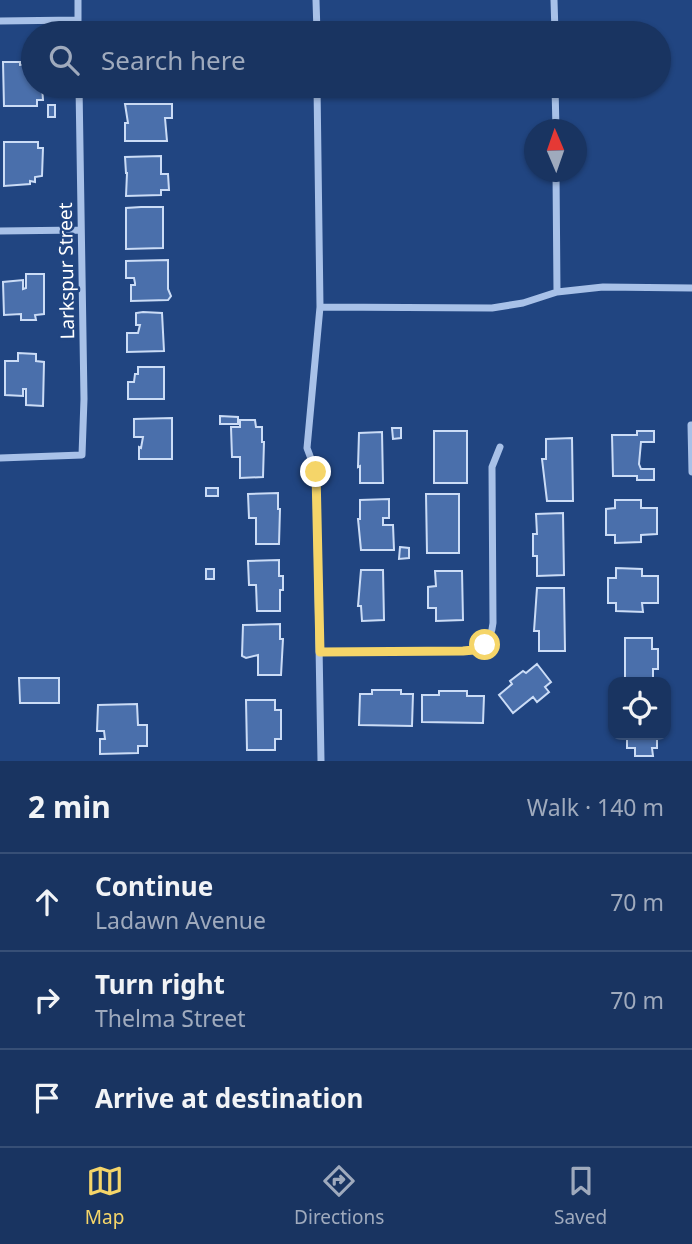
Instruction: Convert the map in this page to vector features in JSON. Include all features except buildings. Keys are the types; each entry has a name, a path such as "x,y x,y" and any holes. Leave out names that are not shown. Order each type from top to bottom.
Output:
{"street":[{"path":"0,21 78,20 78,0"},
{"path":"316,0 317,21"},
{"path":"554,0 555,21"},
{"name":"Larkspur Street","path":"0,458 82,455 84,399 79,98"},
{"path":"317,98 320,307 307,448 316,472 321,761"},
{"path":"555,98 556,119"},
{"path":"556,182 557,292"},
{"path":"0,232 81,230"},
{"path":"320,307 492,309 557,292 603,287 692,288"},
{"path":"691,425 692,472"},
{"path":"320,652 463,651 485,645 491,635 493,622 492,467 500,447"}],"route":[{"path":"316,472 320,652 463,651 485,645"}]}
